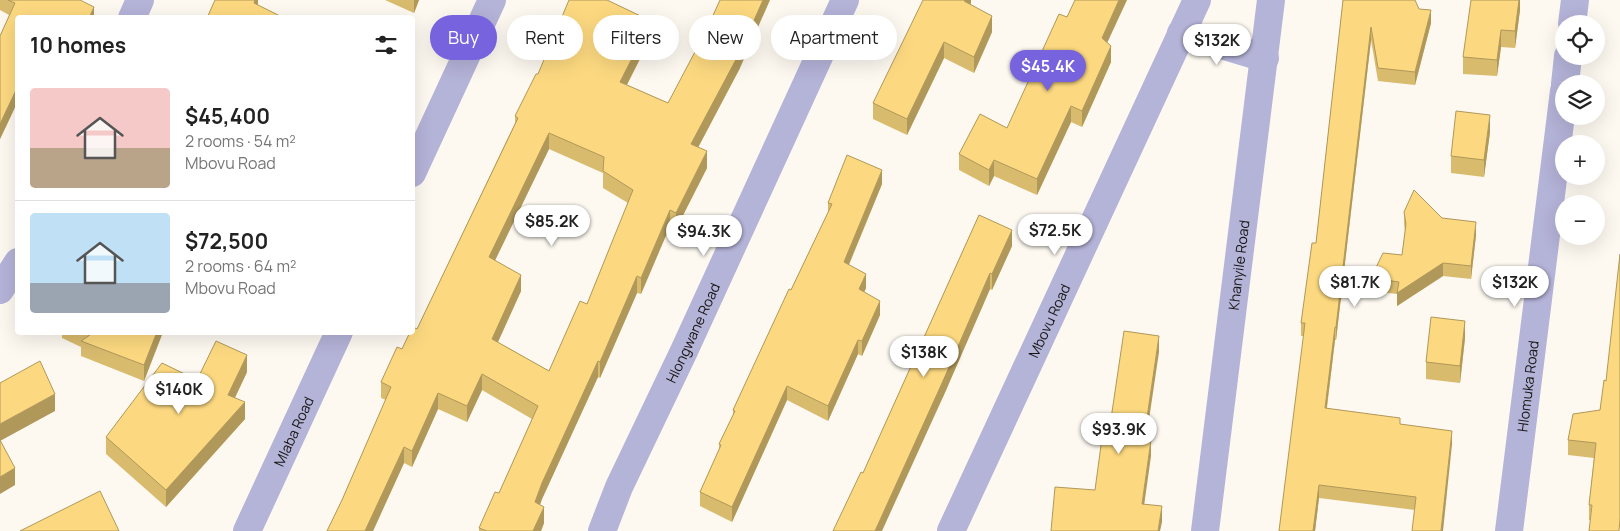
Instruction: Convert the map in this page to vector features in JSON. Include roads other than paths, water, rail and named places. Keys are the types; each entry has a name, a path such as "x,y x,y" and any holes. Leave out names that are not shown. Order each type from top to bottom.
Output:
{"street":[{"path":"133,15 140,0"},
{"path":"415,167 492,0"},
{"name":"Hlongwane Road","path":"602,531 619,487 693,333 845,0"},
{"name":"Mbovu Road","path":"951,531 1197,0"},
{"name":"Khanyile Road","path":"1205,531 1271,0"},
{"path":"1573,15 1575,0"},
{"path":"1181,33 1265,58"},
{"name":"Hlomuka Road","path":"1509,531 1560,125"},
{"path":"0,290 15,267"},
{"name":"Mlaba Road","path":"247,531 338,335"}]}
